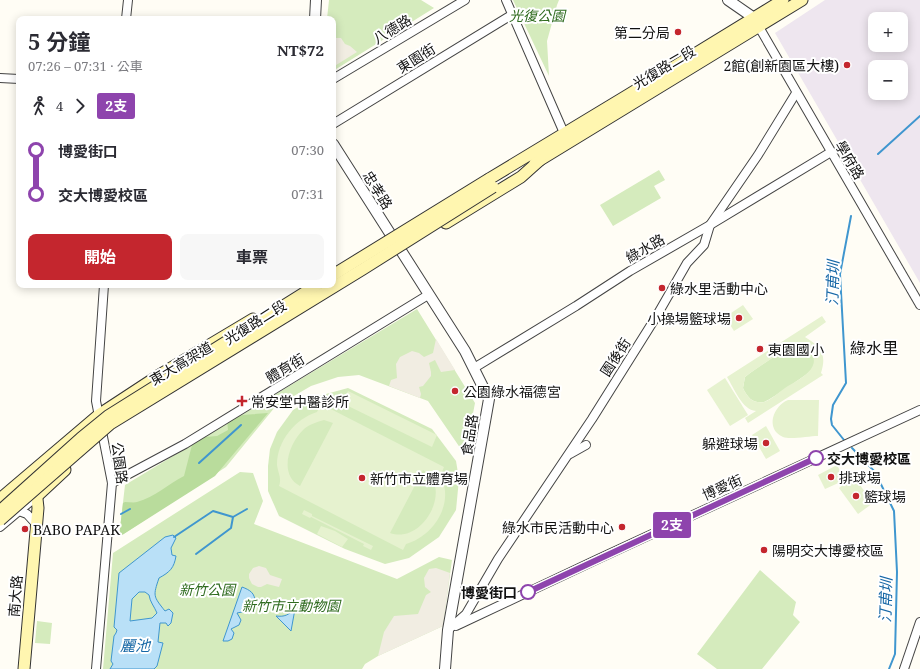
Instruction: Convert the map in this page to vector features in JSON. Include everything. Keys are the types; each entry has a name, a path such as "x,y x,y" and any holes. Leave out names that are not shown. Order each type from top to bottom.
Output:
{"main road":[{"name":"光復路二段","path":"491,183 756,23 783,0"},
{"name":"光復路二段","path":"36,497 103,435 118,424 521,177 537,156 564,133 756,23 802,0"},
{"name":"光復路二段","path":"336,268 509,160 537,156"},
{"path":"336,273 491,183"},
{"name":"東大高架道","path":"336,281 491,183"},
{"path":"336,279 360,264 400,251"},
{"name":"光復路二段","path":"0,502 35,469 100,414 161,374 304,288"},
{"name":"東大高架道","path":"0,502 108,416 312,288"},
{"path":"169,387 177,377 322,288"},
{"name":"東大高架道","path":"0,524 110,424 325,288"},
{"path":"35,469 36,497"},
{"name":"南大路","path":"24,669 37,525 38,502 36,497"}],"street":[{"path":"126,16 128,0"},
{"path":"315,16 316,0"},
{"name":"八德路","path":"336,77 465,0"},
{"path":"506,0 564,133"},
{"path":"728,0 756,23"},
{"name":"東園街","path":"336,122 513,14"},
{"name":"學府路","path":"756,23 920,305"},
{"path":"0,78 16,79"},
{"name":"園後街","path":"448,630 466,614 498,559 656,317 687,263 704,245 710,225 758,155 796,93"},
{"name":"忠孝路","path":"336,149 400,251"},
{"name":"綠水路","path":"474,368 576,306 630,271 831,152"},
{"name":"食品路","path":"400,251 465,352 489,399 448,630 445,669"},
{"name":"公園路","path":"96,669 112,483 100,414 96,401 104,288"},
{"name":"體育街","path":"112,483 185,444 428,295"},
{"name":"博愛街","path":"448,630 598,558 920,410"},
{"path":"567,455 586,445"},
{"path":"0,502 36,497"},
{"name":"光復路二段","path":"0,524 36,497"},
{"path":"0,502 27,514 37,525"},
{"path":"0,514 2,516 0,524"},
{"path":"904,669 920,622"}],"shaded area":[{"path":"825,0 920,0 920,283 775,33"},
{"path":"336,38 341,38 345,44 357,52 336,65"},
{"path":"436,339 455,370 441,372 435,360 429,363 431,376 423,386 419,387 421,394 420,398 389,386 391,380 397,378 396,364 400,357 412,351 419,353 424,357 433,353"},
{"path":"259,566 266,568 270,575 282,579 279,587 267,584 258,587 252,584 249,574 253,568"},
{"path":"436,568 450,573 443,626 378,656 384,632 394,616 418,614 426,595 431,592 425,587 424,578 429,569"}],"green space":[{"path":"329,0 421,0 434,8 336,69 336,16 327,16"},
{"name":"光復公園","path":"513,0 559,0 547,41 549,76"},
{"path":"659,170 665,180 654,186 661,198 613,226 600,205"},
{"name":"小操場籃球場","path":"743,305 753,319 734,331 725,317"},
{"path":"417,309 475,403 465,455 428,401 359,375 338,377 311,386 275,407 226,467 119,537 125,485"},
{"path":"822,316 826,322 805,337 819,348 823,356 821,373 823,375 748,423 745,418 756,411 751,410 743,403 727,377","holes":["798,344 809,350 812,354 814,360 810,370 801,378 767,401 757,402 751,399 743,388 745,377 792,345"]},
{"path":"792,344 802,345 810,350 814,357 813,367 801,378 767,401 757,402 751,399 743,388 745,377"},
{"path":"725,378 748,415 730,426 707,390"},
{"name":"新竹市立體育場","path":"348,388 432,429 456,461 459,479 456,510 439,537 409,558 385,564 345,549 279,516 268,491 270,449 277,432 293,410 315,397"},
{"name":"新竹市立體育場","path":"348,391 437,435 432,447 342,403"},
{"path":"788,400 819,400 818,436 786,438 777,433 774,429 773,423 775,412 778,407"},
{"name":"新竹市立體育場","path":"321,404 444,467 442,474 445,491 443,509 429,531 422,537 406,544 403,550 279,486 280,476 277,465 280,448 284,440 289,432 301,420 317,412","holes":["324,420 333,423 300,486 293,481 289,474 288,458 290,450 304,429 311,424","423,470 432,478 436,489 435,501 430,512 423,523 413,531 402,534 390,533"]},
{"path":"268,413 215,476 119,537 123,503 144,500 184,476 192,445 205,437 217,436 228,430 227,420 243,415"},
{"name":"躲避球場","path":"766,426 780,451 766,459 752,435"},
{"name":"排球場","path":"837,465 845,480 825,489 818,475"},
{"name":"新竹公園","path":"240,472 253,473 263,501 254,524 397,579 439,557 452,560 443,626 378,656 365,664 362,669 103,669 113,553"},
{"name":"籃球場","path":"854,477 873,503 858,514 839,488"},
{"path":"304,510 312,514 312,516 373,546 371,550 363,546 364,544 311,517 310,518 302,514"},
{"path":"321,526 335,531 348,539 342,547 317,534"},
{"path":"760,570 796,602 793,615 800,622 762,669 717,669 697,654"},
{"path":"37,621 52,623 50,644 35,643"}],"water":[{"name":"麗池","path":"173,535 176,538 171,548 172,555 176,556 171,569 159,578 155,596 165,611 169,609 173,613 171,623 168,626 166,623 160,623 158,642 163,643 157,666 154,669 110,669 113,664 111,661 114,636 117,630 114,627 119,573 165,537","holes":["139,592 145,592 149,595 157,613 152,618 130,621 132,599"]},
{"path":"242,587 252,592 255,602 247,611 237,613 241,620 239,625 231,629 234,633 232,639 223,641"},
{"path":"295,609 291,631 276,616 286,615"}],"waterway":[{"name":"汀甫圳","path":"878,154 920,116"},
{"name":"汀甫圳","path":"844,440 832,425 831,419 833,405 846,383 840,274 851,216"},
{"path":"199,463 241,425"},
{"name":"汀甫圳","path":"852,448 875,472 894,511 897,572 895,654 889,669"},
{"path":"121,514 130,509"},
{"path":"174,537 213,511 233,517 247,509"},
{"path":"196,554 231,528 233,517"}],"bus line":[{"name":"2支","path":"528,592 598,558 816,458"}],"place":[{"name":"第二分局","path":"678,32"},
{"name":"2館(創新園區大樓)","path":"847,65"},
{"name":"綠水里活動中心","path":"662,288"},
{"name":"小操場籃球場","path":"739,318"},
{"name":"東園國小","path":"760,349"},
{"name":"公園綠水福德宮","path":"455,391"},
{"name":"常安堂中醫診所","path":"242,401"},
{"name":"躲避球場","path":"766,443"},
{"name":"交大博愛校區","path":"816,458"},
{"name":"排球場","path":"831,477"},
{"name":"新竹市立體育場","path":"362,478"},
{"name":"籃球場","path":"856,496"},
{"name":"綠水市民活動中心","path":"622,527"},
{"name":"BABO PAPAK","path":"25,529"},
{"name":"陽明交大博愛校區","path":"764,550"},
{"name":"博愛街口","path":"528,592"}],"district":[{"name":"綠水里","path":"874,348"}],"park label":[{"name":"新竹市立動物園","path":"291,605"}]}
